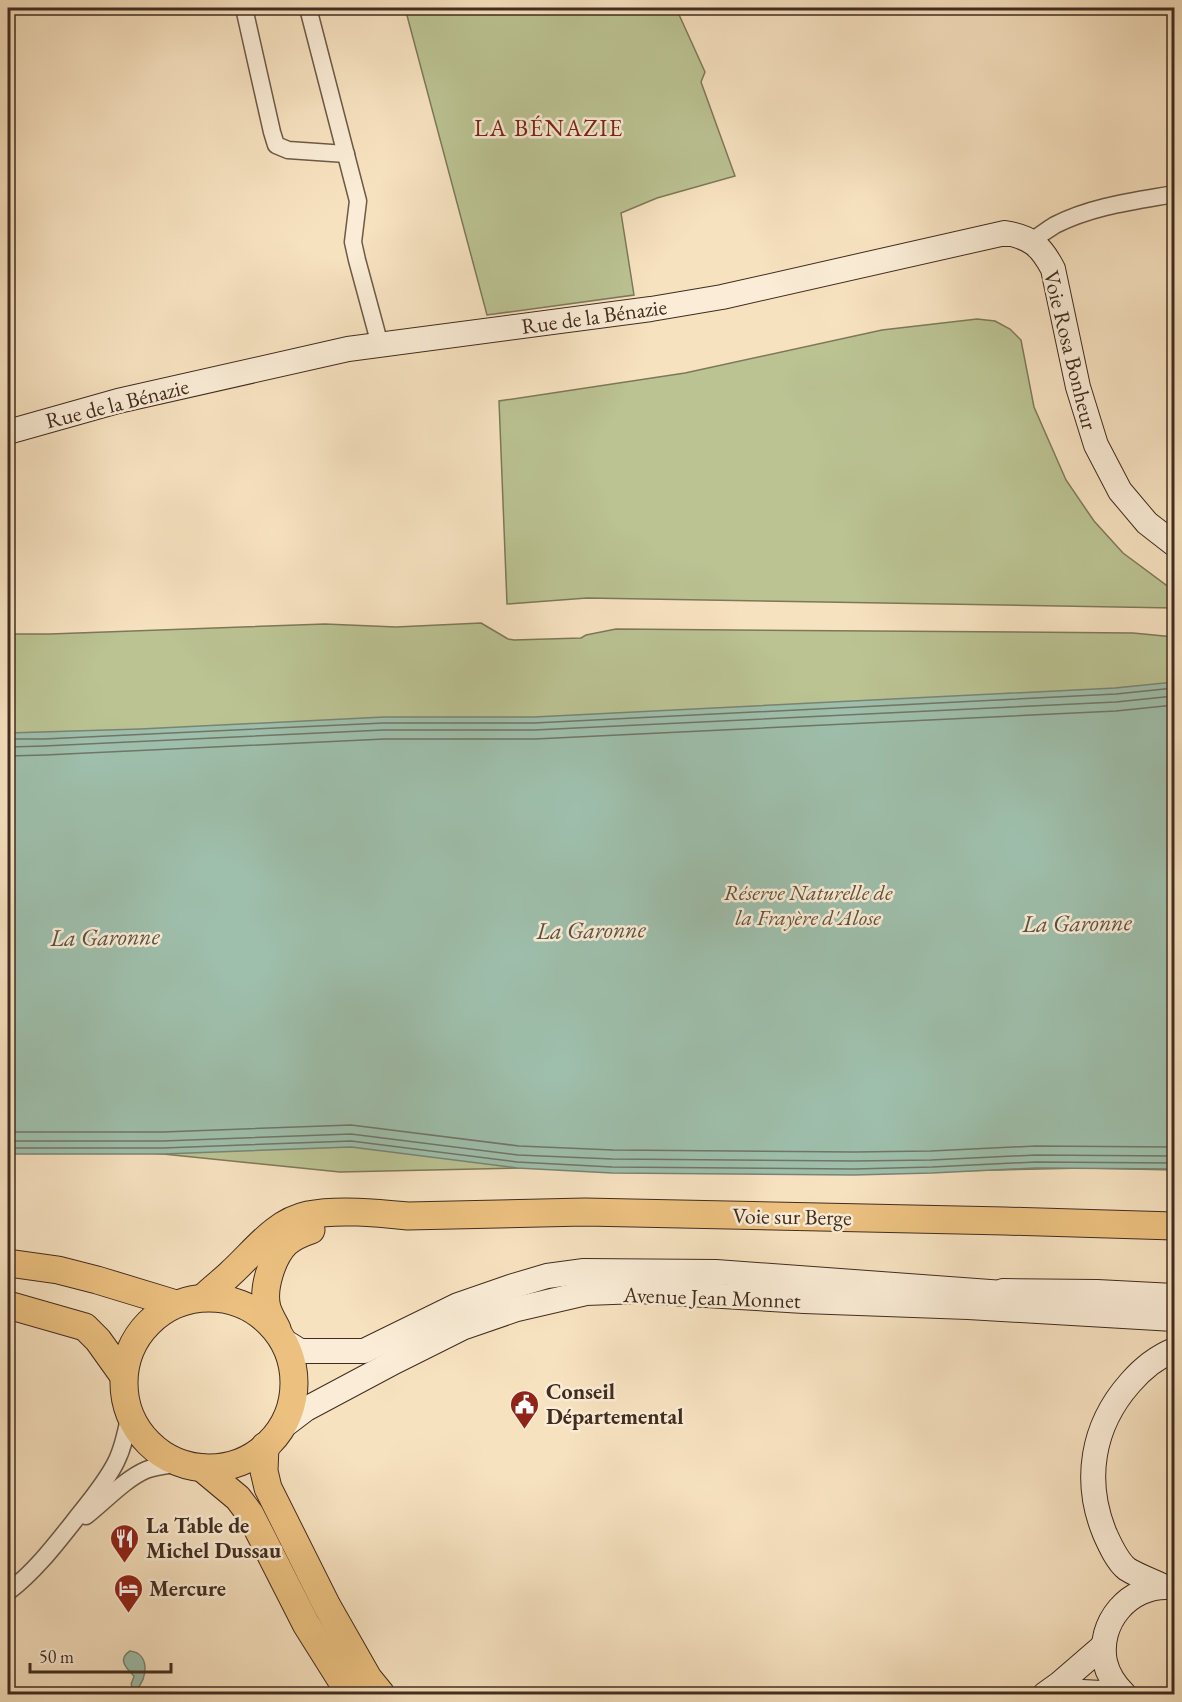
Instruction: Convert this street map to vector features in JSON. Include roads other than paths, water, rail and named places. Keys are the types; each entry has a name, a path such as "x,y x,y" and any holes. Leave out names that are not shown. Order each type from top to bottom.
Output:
{"main road":[{"name":"Rue de la Bénazie","path":"8,432 118,401 338,352 722,297 1005,233 1018,235 1031,241"},
{"name":"Voie Rosa Bonheur","path":"1031,241 1044,252 1053,269 1078,387 1096,445 1120,491 1147,523 1174,544"},
{"name":"Voie sur Berge","path":"408,1216 585,1212 1174,1226"},
{"path":"204,1297 269,1235 286,1224 306,1216 329,1213 408,1216"},
{"path":"193,1465 238,1464 248,1460 273,1437 291,1408 295,1385 293,1362 266,1308 269,1274 274,1261 286,1243 301,1233 327,1225 408,1216"},
{"path":"8,1263 58,1270 87,1277 176,1304"},
{"name":"Avenue Jean Monnet","path":"281,1335 300,1351 364,1351 458,1305 547,1276 584,1272 716,1272 985,1291 1174,1308"},
{"name":"Avenue Jean Monnet","path":"273,1437 306,1410 462,1328 517,1309 586,1293 639,1291 1174,1319"},
{"path":"985,1291 1097,1292 1174,1296"},
{"path":"281,1335 256,1312 231,1301 204,1297 176,1304 156,1317 128,1356 123,1375 124,1403 129,1418 146,1442 161,1454 193,1465 238,1498 250,1514 306,1624 350,1695"},
{"path":"8,1305 85,1327 110,1354 123,1375"},
{"path":"1170,1587 1126,1568 1110,1547 1097,1515 1093,1481 1096,1450 1103,1424 1119,1395 1147,1366 1174,1350"},
{"path":"273,1437 264,1471 268,1488 327,1606 368,1678 381,1695"},
{"path":"1123,1694 1112,1680 1105,1663 1104,1646 1107,1629 1115,1613 1128,1599 1146,1590 1170,1587"},
{"path":"1045,1695 1104,1646"},
{"path":"1074,1695 1082,1692 1123,1694"}],"street":[{"path":"244,8 276,145 288,150 346,154"},
{"path":"308,8 358,201 353,242 380,345"},
{"path":"1031,241 1055,225 1093,211 1174,194"},
{"path":"8,1592 24,1579 62,1536 98,1490 116,1463 124,1445 129,1418"},
{"path":"62,1536 138,1475 153,1468 193,1465"}],"water":[{"name":"Réserve Naturelle de la Frayère d'Alose","path":"1174,682 1174,1169 1036,1168 854,1175 612,1173 517,1168 351,1147 163,1154 8,1154 8,733 384,717 534,717 1115,688"},
{"path":"130,1651 141,1656 145,1667 143,1680 136,1690 131,1685 134,1676 123,1660"}],"place":[{"name":"Conseil Départemental","path":"525,1430"},
{"name":"La Table de Michel Dussau","path":"125,1564"},
{"name":"Mercure","path":"128,1614"}],"district":[{"name":"LA BÉNAZIE","path":"549,128"}],"water label":[{"name":"La Garonne","path":"1077,923"},
{"name":"La Garonne","path":"591,930"},
{"name":"La Garonne","path":"105,937"}]}
